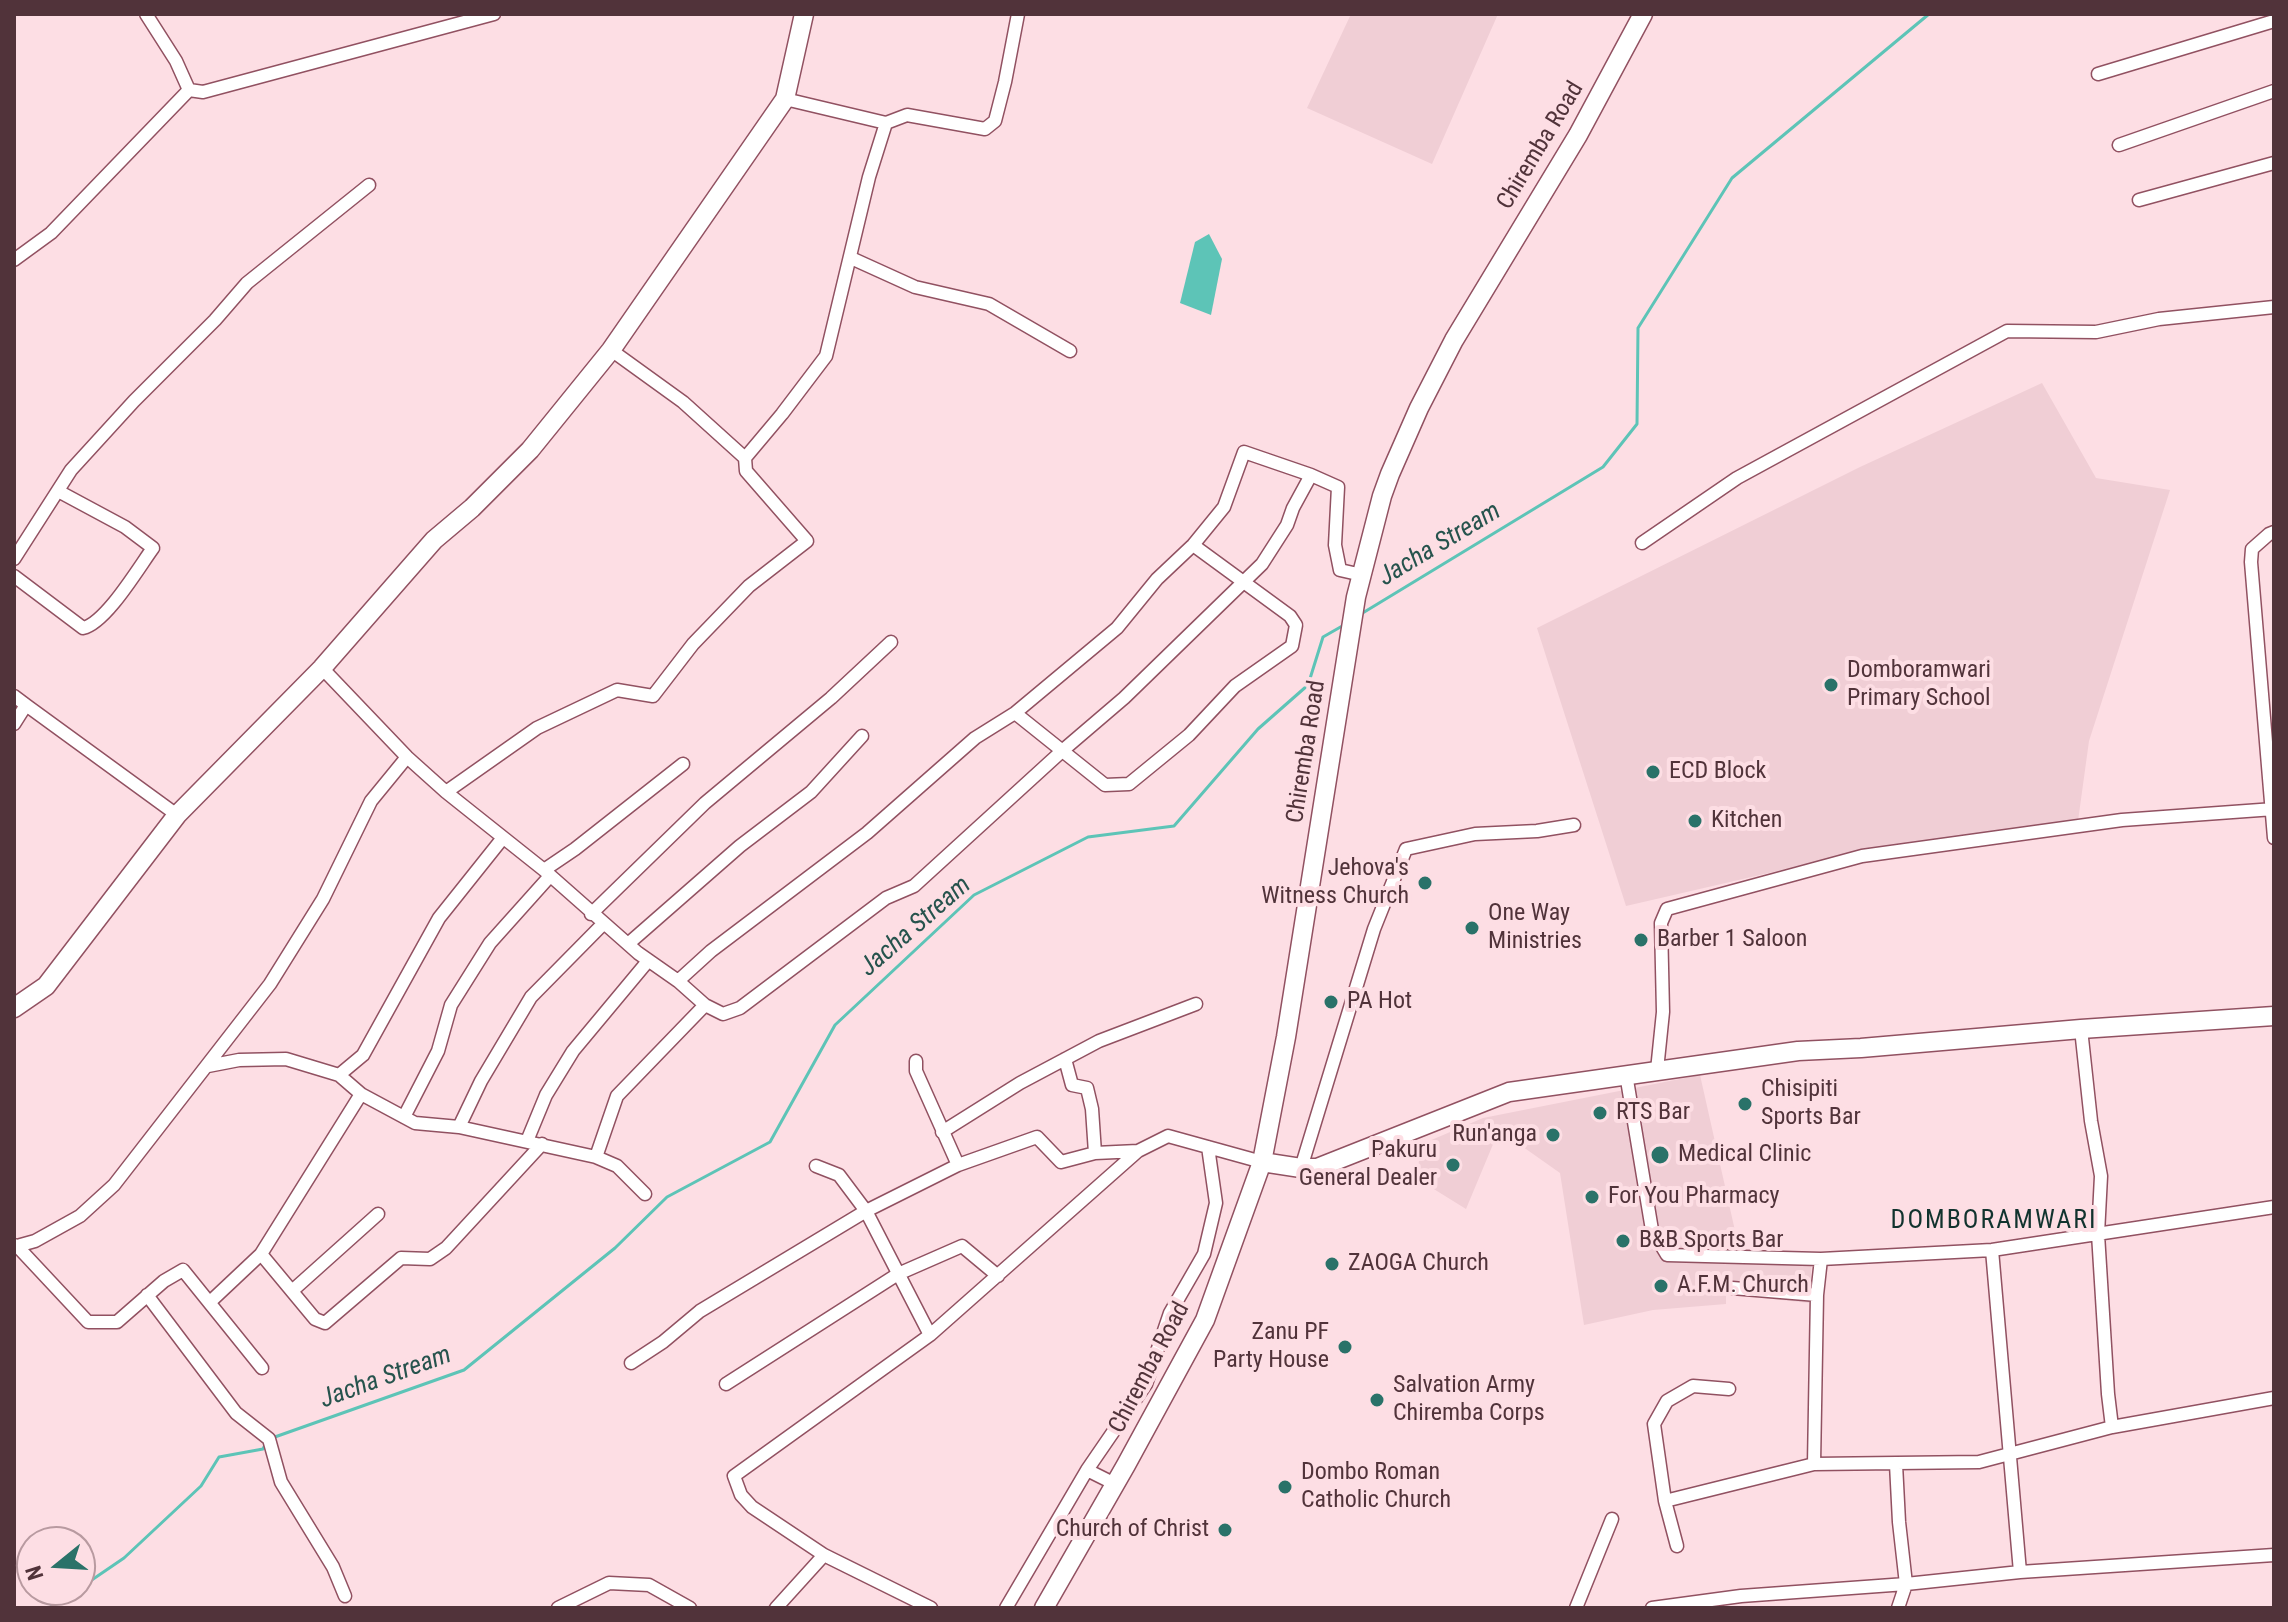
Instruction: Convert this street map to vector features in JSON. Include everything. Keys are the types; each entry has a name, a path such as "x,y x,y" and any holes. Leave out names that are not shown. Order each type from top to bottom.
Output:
{"street":[{"path":"146,14 176,61 189,90"},
{"path":"189,90 203,92 494,14"},
{"path":"14,1008 46,986 177,815 322,668 434,540 472,508 530,450 611,350 785,99 804,14"},
{"path":"785,99 886,123 907,115 985,129 995,121 1018,14"},
{"name":"Chiremba Road","path":"1044,1608 1205,1320 1262,1162 1291,1010 1356,597 1382,496 1398,453 1454,340 1578,135 1643,14"},
{"path":"2098,74 2274,21"},
{"path":"14,260 51,233 189,90"},
{"path":"2119,145 2274,91"},
{"path":"745,458 826,356 869,177 886,123"},
{"path":"2139,200 2274,163"},
{"path":"14,559 71,470 247,283 369,185"},
{"path":"851,258 915,287 989,304 1070,351"},
{"path":"1642,543 1737,478 2007,331 2096,332 2159,319 2274,307"},
{"path":"446,792 537,728 617,690 653,696 693,644 749,586 807,541 746,471 745,458 683,402 611,350"},
{"path":"678,981 711,951 867,833 975,738 1015,713 1117,628 1157,579 1193,545 1224,507 1244,452 1338,487 1335,545 1340,570 1362,575"},
{"path":"322,668 407,757 446,792 547,873 648,961 678,981 705,1005 723,1014 740,1008 886,898 914,886 1124,698 1262,564 1287,525 1311,475"},
{"path":"14,576 83,628 91,626 108,609 153,548 125,527 58,491"},
{"path":"2274,532 2252,549 2251,562 2269,720 2274,838"},
{"path":"1015,713 1105,785 1129,784 1189,735 1235,686 1292,646 1296,625 1290,616 1193,545"},
{"path":"591,914 705,803 831,698 891,642"},
{"path":"14,696 177,815"},
{"path":"14,724 26,705"},
{"path":"628,944 740,846 811,792 862,736"},
{"path":"16,1245 35,1241 80,1216 114,1185 270,984 323,899 371,801 407,757"},
{"path":"404,1117 438,1051 451,1005 490,943 547,873 683,764"},
{"path":"1657,1070 1663,1012 1661,923 1667,909 1862,856 2122,820 2273,810"},
{"path":"1301,1168 1374,929 1406,849 1475,834 1537,831 1574,825"},
{"path":"339,1075 363,1055 439,918 502,839"},
{"path":"459,1127 481,1081 531,997 603,924"},
{"path":"527,1141 546,1095 573,1051 648,961"},
{"path":"942,1132 1020,1083 1114,1034 1196,1004"},
{"path":"596,1157 617,1096 705,1005"},
{"path":"931,1608 824,1555 752,1507 741,1495 734,1476 930,1335 1138,1151 1168,1136 1262,1162 1317,1168 1509,1092 1798,1051 2274,1016"},
{"path":"2081,1029 2091,1121 2101,1176 2098,1234 2112,1427"},
{"path":"208,1066 239,1060 286,1059 339,1075 361,1094 415,1123 459,1127 596,1157 617,1166 645,1194"},
{"path":"1065,1059 1072,1085 1087,1088 1095,1153"},
{"path":"916,1061 916,1071 958,1165"},
{"path":"1626,1074 1652,1230 1667,1255 1821,1259 1992,1250 2274,1207"},
{"path":"210,1302 261,1254 361,1094"},
{"path":"631,1363 663,1342 700,1311 866,1211 958,1165 1037,1137 1061,1162 1095,1153 1138,1151"},
{"path":"261,1254 315,1319 325,1323 401,1258 430,1259 446,1248 542,1144"},
{"path":"1006,1608 1087,1470 1146,1384 1170,1313 1204,1254 1216,1203 1208,1147"},
{"path":"816,1166 839,1175 866,1211 930,1335"},
{"path":"292,1291 378,1214"},
{"path":"16,1245 88,1322 117,1322 164,1281 183,1270 262,1368"},
{"path":"726,1384 898,1274 962,1246 998,1276"},
{"path":"1992,1250 2020,1572"},
{"path":"1814,1464 1817,1295 1821,1259"},
{"path":"1732,1288 1817,1295"},
{"path":"147,1295 236,1413 269,1439 281,1482 322,1547 345,1596"},
{"path":"1677,1546 1665,1501 1654,1424 1667,1401 1693,1386 1729,1389"},
{"path":"1665,1501 1814,1464 1979,1462 2112,1427 2274,1398"},
{"path":"1896,1464 1906,1584 1898,1608"},
{"path":"1087,1470 1115,1484"},
{"path":"1576,1608 1612,1519"},
{"path":"776,1608 824,1555"},
{"path":"1652,1608 1741,1596 2020,1572 2274,1555"},
{"path":"558,1608 609,1583 649,1585 690,1608"}],"shaded area":[{"path":"1351,14 1498,14 1432,164 1307,108"},
{"path":"1209,234 1222,259 1211,315 1180,303 1195,242"},
{"name":"Domboramwari Primary School","path":"2042,383 2096,478 2170,490 2089,741 2078,821 1851,854 1626,906 1537,628 1860,467"},
{"path":"1700,1075 1740,1253 1812,1260 1809,1303 1726,1294 1726,1304 1653,1310 1584,1325 1560,1173 1499,1130 1466,1209 1416,1178 1422,1144 1483,1118"}],"waterway":[{"name":"Jacha Stream","path":"1361,614 1603,467 1637,424 1638,328 1732,178 1929,14"},
{"name":"Jacha Stream","path":"272,1438 464,1370 615,1248 667,1197 770,1142 835,1025 974,895 1088,837 1174,826 1258,729 1308,685 1323,637 1344,625"},
{"name":"Jacha Stream","path":"96,1577 124,1558 201,1486 219,1457 263,1449 266,1443"}],"place":[{"name":"Domboramwari Primary School","path":"1831,685"},
{"name":"ECD Block","path":"1653,772"},
{"name":"Kitchen","path":"1695,821"},
{"name":"Jehova's Witness Church","path":"1425,883"},
{"name":"One Way Ministries","path":"1472,928"},
{"name":"Barber 1 Saloon","path":"1641,940"},
{"name":"PA Hot","path":"1331,1002"},
{"name":"Chisipiti Sports Bar","path":"1745,1104"},
{"name":"RTS Bar","path":"1600,1113"},
{"name":"Run'anga","path":"1553,1135"},
{"name":"Medical Clinic","path":"1660,1155"},
{"name":"Pakuru General Dealer","path":"1453,1165"},
{"name":"For You Pharmacy","path":"1592,1197"},
{"name":"B&B Sports Bar","path":"1623,1241"},
{"name":"ZAOGA Church","path":"1332,1264"},
{"name":"A.F.M. Church","path":"1661,1286"},
{"name":"Zanu PF Party House","path":"1345,1347"},
{"name":"Salvation Army Chiremba Corps","path":"1377,1400"},
{"name":"Dombo Roman Catholic Church","path":"1285,1487"},
{"name":"Church of Christ","path":"1225,1530"}],"district":[{"name":"DOMBORAMWARI","path":"1994,1221"}]}
